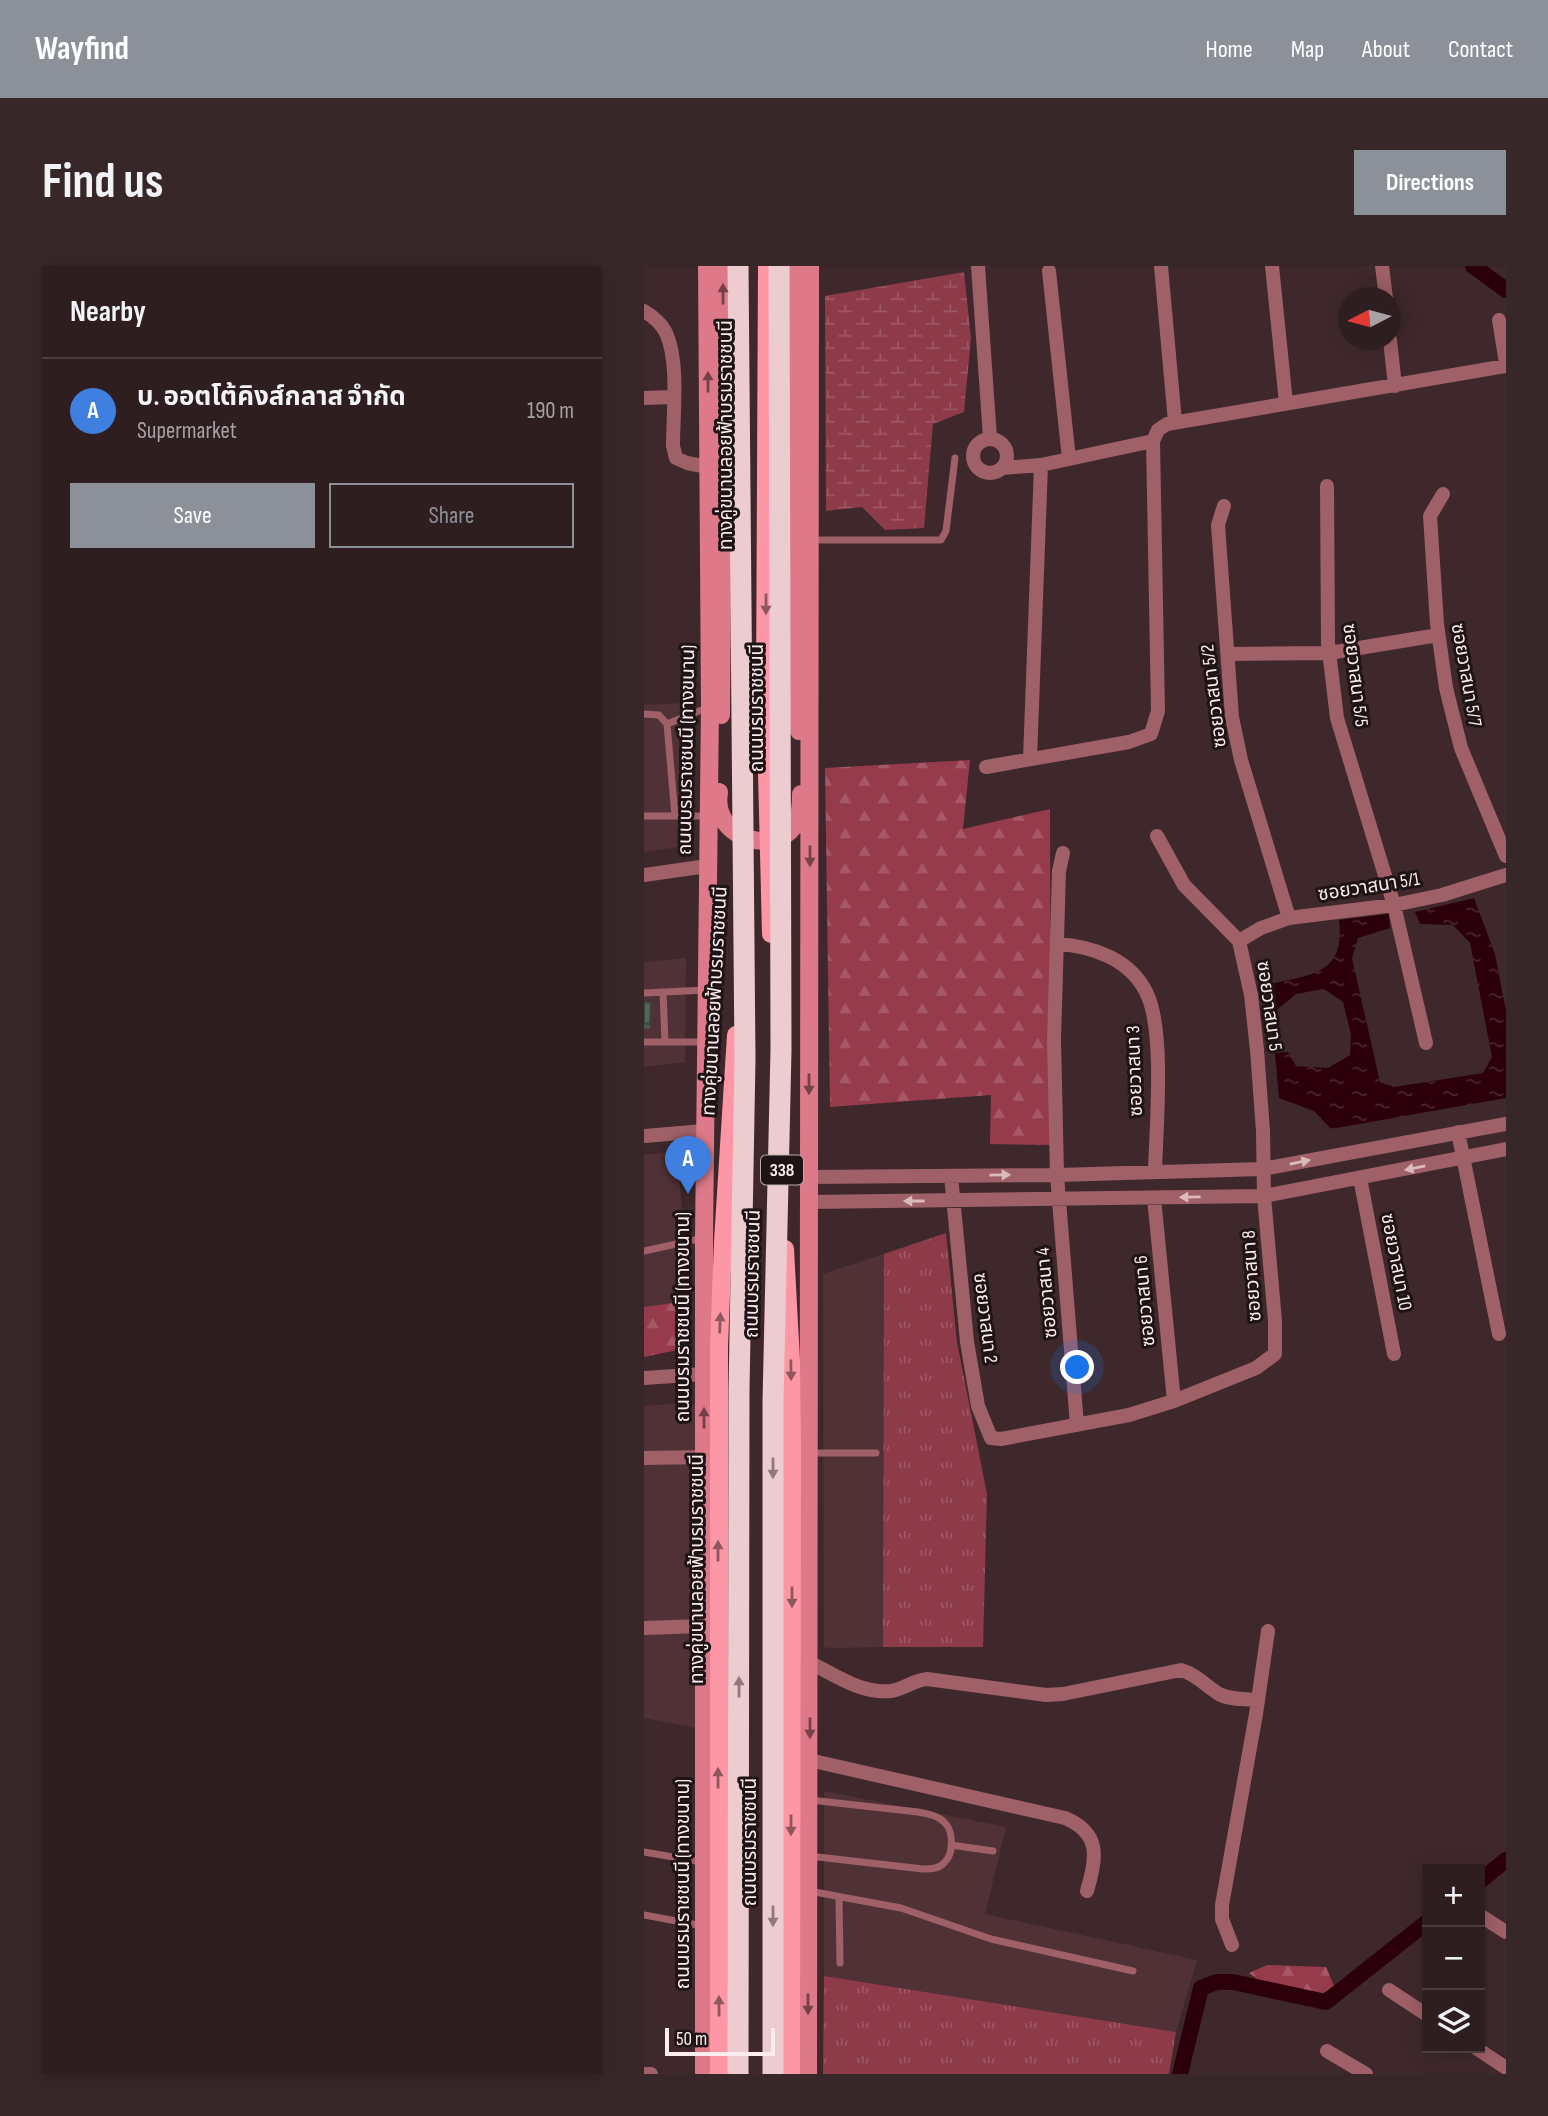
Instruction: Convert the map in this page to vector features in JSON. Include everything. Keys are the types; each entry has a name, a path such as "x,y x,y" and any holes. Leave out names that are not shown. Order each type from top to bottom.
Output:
{"highway":[{"name":"ถนนบรมราชชนนี","path":"738,266 745,1059 739,1390 738,2074"},
{"name":"ถนนบรมราชชนนี","path":"773,2074 773,1402 781,1050 779,266"}],"main road":[{"name":"ถนนบรมราชชนนี (ทางขนาน)","path":"704,2074 704,1131 710,707 707,266"},
{"path":"724,266 723,653 718,797 720,814 727,825 750,840 765,841 776,839 790,831 797,820 800,807 796,266"},
{"name":"ทางคู่ขนานลอยฟ้าบรมราชชนนี","path":"719,2074 719,1347 744,841 748,266"},
{"name":"ทางคู่ขนานลอยฟ้าบรมราชชนนี","path":"767,266 766,780 791,1361 791,2074"},
{"name":"338","path":"808,2074 810,266"}],"street":[{"path":"978,266 990,438"},
{"path":"1161,266 1175,422"},
{"path":"1272,266 1286,403"},
{"path":"1382,266 1385,287"},
{"path":"1049,271 1069,459"},
{"path":"644,312 652,316 666,332 673,355 673,446 676,458 708,467"},
{"path":"986,767 1129,742 1151,734 1158,711 1153,441 1161,427 1175,422 1506,365 1499,320"},
{"path":"1391,350 1395,386"},
{"path":"644,398 673,397"},
{"path":"990,438 1001,442 1007,452 1006,464 998,472 986,473 981,471 972,457 975,446 990,438"},
{"path":"1002,468 1041,465 1153,441"},
{"path":"1030,759 1041,465"},
{"name":"ซอยวาสนา 5/5","path":"1327,486 1329,653 1337,718 1394,905 1426,1043"},
{"name":"ซอยวาสนา 5/7","path":"1443,494 1430,516 1438,635 1450,708 1461,748 1506,856"},
{"name":"ซอยวาสนา 5/2","path":"1224,506 1218,525 1232,717 1241,760 1289,918"},
{"path":"1228,654 1329,653 1438,635"},
{"name":"ซอยวาสนา 5","path":"1157,836 1184,884 1239,940 1251,995 1257,1050 1265,1196"},
{"name":"ซอยวาสนา 4","path":"1063,853 1059,871 1054,1040 1057,1175 1077,1425"},
{"path":"644,875 707,866"},
{"name":"ซอยวาสนา 5/1","path":"1239,940 1261,928 1289,918 1394,905 1442,895 1506,875"},
{"name":"ซอยวาสนา 3","path":"1057,944 1081,946 1120,963 1147,994 1157,1047 1155,1172"},
{"path":"809,1177 1057,1175 1263,1169 1506,1124"},
{"path":"644,1136 704,1131"},
{"path":"1458,1132 1499,1334"},
{"path":"809,1202 1265,1196 1506,1149"},
{"name":"ซอยวาสนา 2","path":"951,1176 967,1342 978,1406 991,1438 1001,1439 1077,1425"},
{"name":"ซอยวาสนา 10","path":"1360,1178 1394,1354"},
{"name":"ซอยวาสนา 8","path":"1174,1401 1256,1368 1275,1354 1265,1196"},
{"name":"ซอยวาสนา 6","path":"1154,1198 1174,1401"},
{"path":"644,1378 704,1374"},
{"path":"1077,1425 1129,1415 1174,1401"},
{"path":"644,1458 704,1457"},
{"path":"644,1628 703,1626"},
{"path":"1233,1945 1222,1919 1222,1905 1268,1631"},
{"path":"809,1662 850,1684 871,1690 894,1690 927,1679 1046,1695 1063,1694 1181,1670 1189,1672 1220,1695 1258,1700"},
{"path":"809,1760 1079,1823 1089,1832 1094,1848 1094,1867 1087,1891"},
{"path":"1485,1918 1506,1931"},
{"path":"1390,1990 1422,2012"},
{"path":"1327,2051 1366,2074"},
{"path":"1484,2053 1506,2068"},
{"path":"644,2074 651,2074"}],"lane":[{"path":"811,540 941,540 946,531 954,458"},
{"path":"667,724 710,707"},
{"path":"644,714 659,715 667,724 675,816"},
{"path":"644,816 708,816"},
{"path":"644,993 706,989"},
{"path":"663,992 665,1042"},
{"path":"644,1042 705,1042"},
{"path":"644,1251 704,1238"},
{"path":"809,1453 876,1453"},
{"path":"809,1800 935,1816 945,1823 951,1845 944,1864 936,1868 923,1869 809,1856"},
{"path":"951,1845 993,1851"},
{"path":"644,1852 705,1863"},
{"path":"809,1891 901,1908 991,1939 1133,1971"},
{"path":"839,1898 840,1963"},
{"path":"644,1915 704,1926"}],"shaded area":[{"path":"685,703 679,847 644,852 644,705"},
{"path":"686,958 685,1062 644,1067 644,962"},
{"path":"678,1151 687,1301 644,1307 644,1155"},
{"path":"884,1254 883,1647 830,1648 824,1647 823,1274"},
{"path":"686,1403 699,1405 697,1728 644,1718 644,1406"},
{"path":"824,1791 1006,1827 985,1914 1197,1960 1176,2032 824,1976"}],"green space":[{"path":"964,272 971,338 964,412 933,424 924,528 885,530 862,507 826,511 825,296"},
{"path":"970,760 963,829 1050,809 1051,1145 990,1144 991,1095 830,1107 825,768"},
{"path":"946,1233 957,1342 987,1494 983,1647 883,1647 884,1254"},
{"path":"687,1301 687,1348 644,1357 644,1307"},
{"path":"1267,1965 1326,1967 1334,1986 1322,1994 1263,1984 1249,1973"},
{"path":"824,1976 1176,2032 1169,2074 823,2074"}],"water":[{"path":"1474,898 1495,954 1506,1011 1506,1098 1331,1129 1314,1111 1279,1098 1275,1053 1288,1052 1296,1066 1328,1068 1350,1055 1351,1035 1343,1002 1324,989 1296,994 1273,1013 1270,984 1312,974 1331,961 1340,938 1339,920 1389,914 1390,928 1358,938 1352,958 1380,1082 1394,1087 1483,1073 1492,1057 1470,943 1453,925 1420,924 1415,912"}],"building":[{"path":"644,1002 651,1003 650,1024 644,1023"}],"waterway":[{"path":"1473,266 1506,290"},
{"path":"1485,1877 1506,1860"},
{"path":"1180,2074 1201,1988 1217,1982 1233,1982 1326,2002 1422,1926"}],"place":[{"name":"บ. ออตโต้คิงส์กลาส จำกัด","path":"688,1194"}]}
